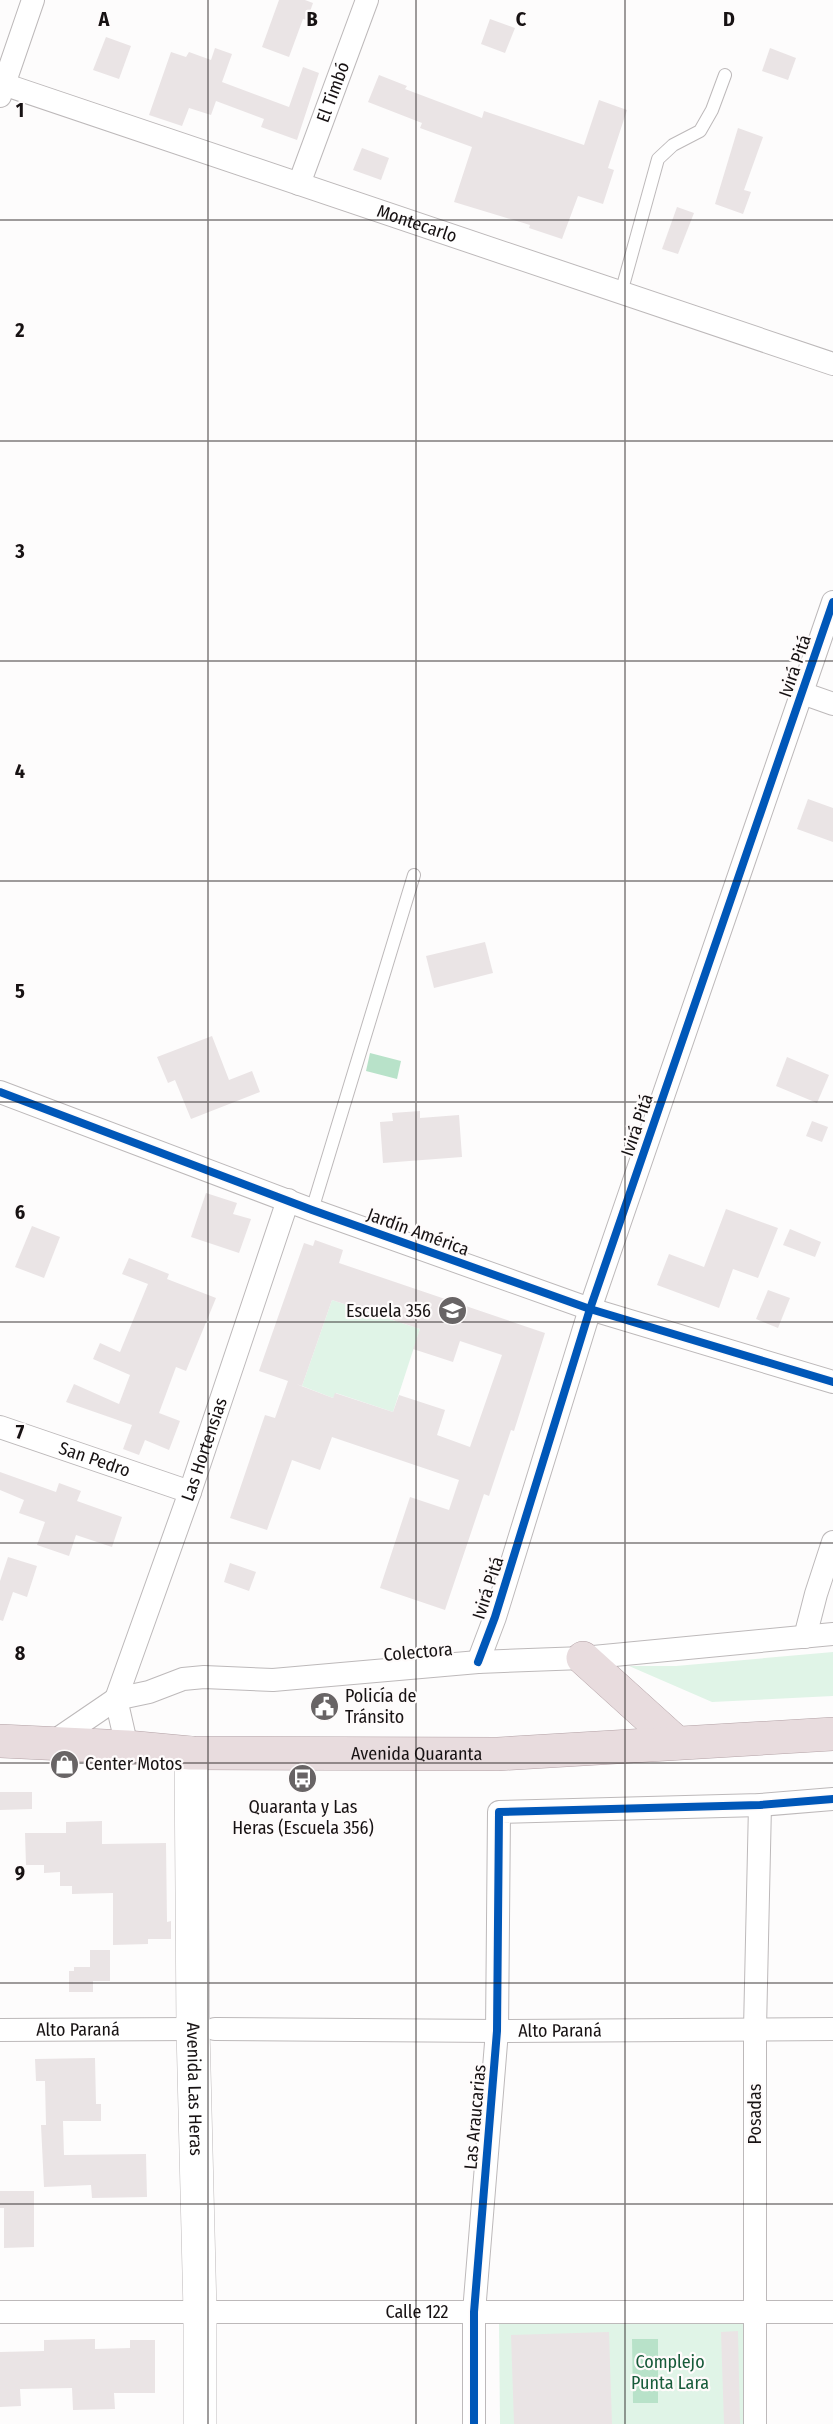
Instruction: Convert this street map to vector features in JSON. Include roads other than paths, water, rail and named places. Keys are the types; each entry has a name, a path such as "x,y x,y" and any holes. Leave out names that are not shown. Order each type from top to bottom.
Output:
{"highway":[{"path":"583,1658 677,1743"},
{"name":"Avenida Quaranta","path":"0,1741 199,1753 498,1754 833,1734"}],"main road":[{"name":"Avenida Las Heras","path":"199,1753 209,2312 217,2424"},
{"name":"Avenida Las Heras","path":"200,2424 209,2312"}],"street":[{"path":"1,88 33,0"},
{"name":"El Timbó","path":"298,184 367,0"},
{"name":"Montecarlo","path":"1,88 298,184 833,364"},
{"name":"Ivirá Pitá","path":"478,1662 495,1617 590,1309 833,602"},
{"path":"802,693 833,704"},
{"name":"Jardín América","path":"0,1092 312,1210 590,1309 833,1382"},
{"name":"Las Hortensias","path":"116,1699 190,1492 288,1200"},
{"name":"San Pedro","path":"0,1427 190,1492"},
{"path":"805,1637 833,1542"},
{"name":"Colectora","path":"116,1699 148,1692 190,1678 273,1680 478,1662 583,1658 833,1634"},
{"path":"50,1744 116,1699 127,1747"},
{"path":"760,1805 833,1798"},
{"name":"Las Araucarias","path":"474,2424 474,2312 497,2031 498,1812 760,1805"},
{"name":"Posadas","path":"755,2424 755,2029 760,1805"},
{"name":"Alto Paraná","path":"0,2030 833,2029"},
{"name":"Calle 122","path":"0,2312 833,2312"}],"lane":[{"path":"621,293 658,159 673,145 700,131 712,110 725,75"},
{"path":"312,1210 414,875"}],"place":[{"name":"Escuela 356","path":"452,1311"},
{"name":"Policía de Tránsito","path":"324,1706"},
{"name":"Center Motos","path":"64,1764"},
{"name":"Quaranta y Las Heras (Escuela 356)","path":"303,1778"}],"park label":[{"name":"Complejo Punta Lara","path":"670,2372"}]}
